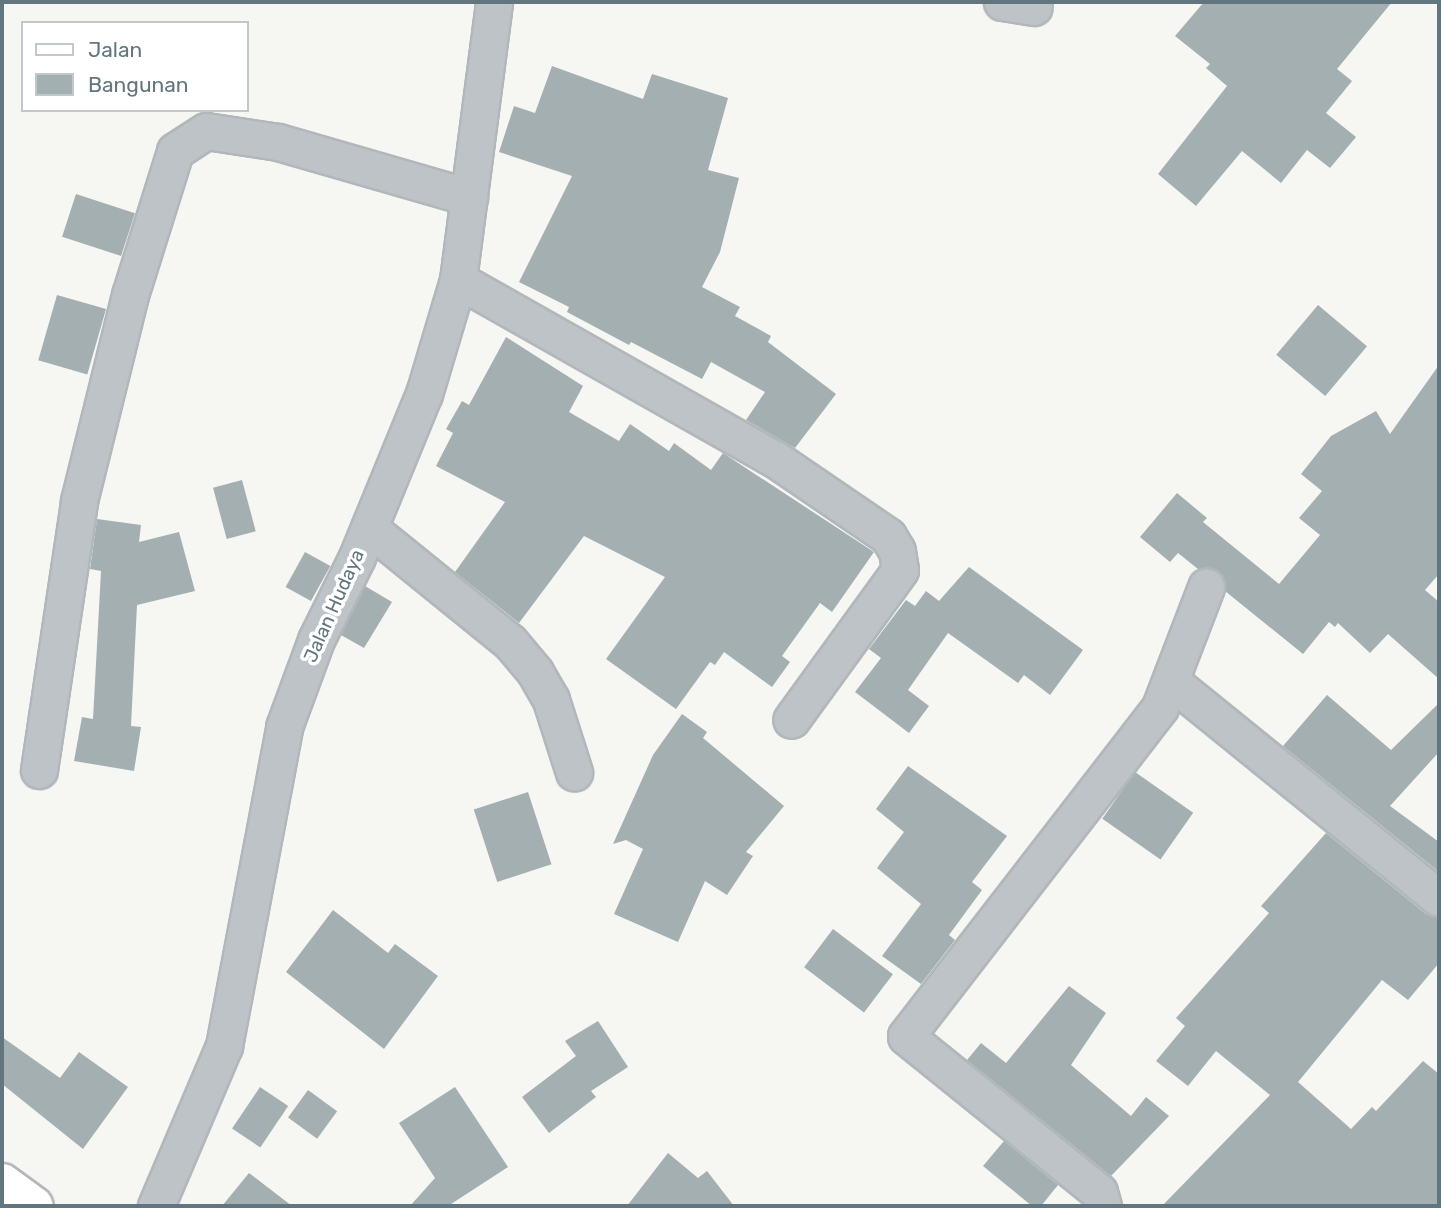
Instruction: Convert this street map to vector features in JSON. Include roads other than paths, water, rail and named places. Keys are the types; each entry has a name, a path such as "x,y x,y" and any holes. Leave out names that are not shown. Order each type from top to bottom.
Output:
{"street":[{"name":"Jalan Hudaya","path":"156,1206 223,1046 284,727 316,640 369,528 424,394 458,280 494,2"},
{"path":"38,770 79,501 130,295 175,151 206,131 278,142 469,197"},
{"path":"458,280 775,459 888,536 897,551 900,570 791,720"},
{"path":"369,528 510,642 527,662 551,700 574,772"},
{"path":"1103,1206 1099,1192 906,1036 1105,782 1160,707 1172,682 1206,587"},
{"path":"1172,682 1439,898"}]}
